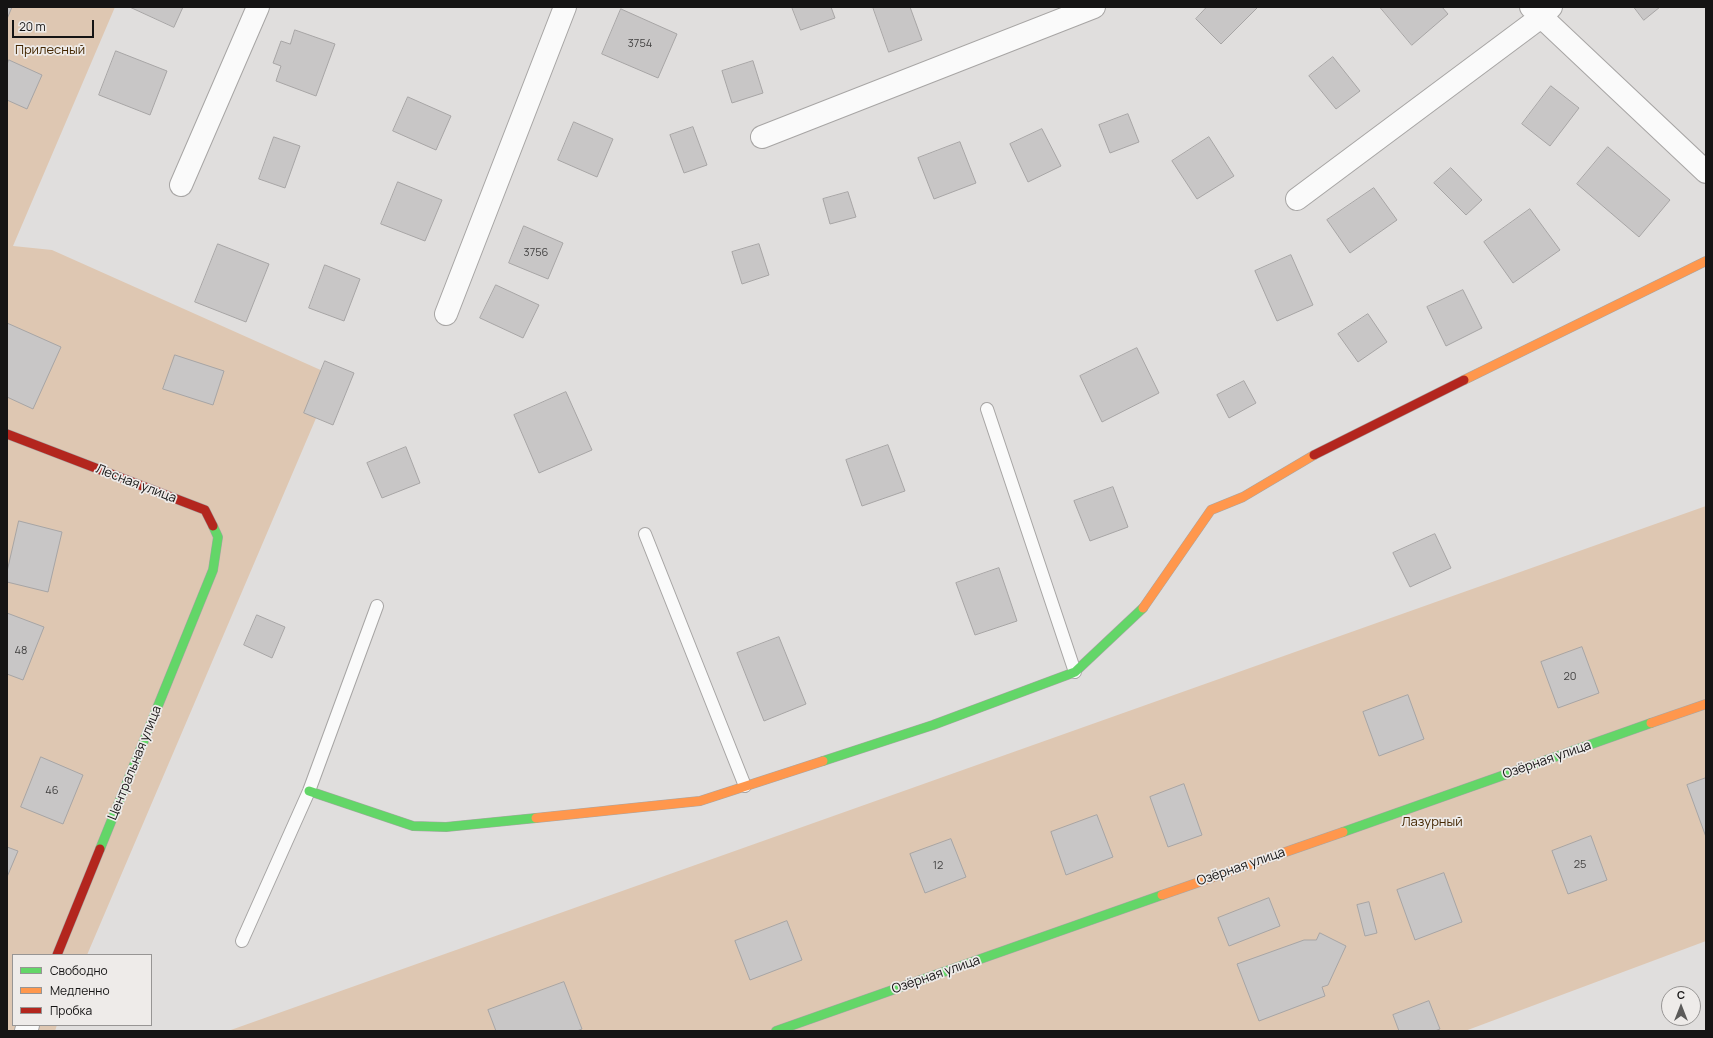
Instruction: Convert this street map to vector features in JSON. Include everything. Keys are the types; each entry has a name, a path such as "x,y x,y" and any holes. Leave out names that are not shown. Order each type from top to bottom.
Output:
{"street":[{"path":"182,185 258,7"},
{"path":"446,314 565,7"},
{"path":"762,136 1094,7"},
{"path":"1297,199 1541,10 1706,172"},
{"path":"308,791 413,826 446,827 700,801 934,725 1075,672 1140,612 1211,510 1243,497 1323,450 1706,261"},
{"name":"Лесная улица","path":"7,434 206,510 218,537 213,570"},
{"name":"Центральная улица","path":"56,954 213,570"},
{"name":"Озёрная улица","path":"776,1031 1706,704"}],"lane":[{"path":"988,409 1075,672"},
{"path":"646,534 745,786"},
{"path":"242,941 308,791 377,606"}],"green space":[{"name":"Прилесный","path":"7,7 115,7 13,246 52,250 334,376 87,954 12,954 12,1026 57,1026 55,1031 7,1031"},
{"name":"Лазурный","path":"1706,506 1706,941 1465,1031 228,1031"}],"building":[{"path":"7,7 12,7 7,19"},
{"path":"130,7 183,7 174,27"},
{"path":"792,7 831,7 835,18 801,30"},
{"path":"873,7 910,7 922,40 889,52"},
{"path":"1207,7 1258,7 1221,44 1196,19"},
{"path":"1380,7 1442,7 1448,14 1412,45"},
{"path":"1634,7 1660,7 1644,20"},
{"path":"621,9 677,34 658,78 602,54"},
{"path":"295,30 335,44 316,96 276,81 281,66 273,63 281,41 290,44"},
{"path":"116,51 167,71 150,115 99,95"},
{"path":"1333,57 1360,91 1336,109 1309,76"},
{"path":"9,60 42,75 27,109 7,100 7,65"},
{"path":"753,61 763,93 732,103 722,71"},
{"path":"1551,86 1579,108 1550,146 1522,124"},
{"path":"408,97 451,116 436,150 393,131"},
{"path":"1128,114 1139,142 1110,153 1099,125"},
{"path":"574,122 613,139 597,177 558,160"},
{"path":"693,127 707,165 684,173 670,135"},
{"path":"1042,129 1061,166 1028,182 1010,144"},
{"path":"274,137 300,146 285,188 259,179"},
{"path":"1209,137 1234,176 1197,199 1172,161"},
{"path":"960,142 976,183 934,199 918,158"},
{"path":"1608,147 1670,200 1639,237 1577,184"},
{"path":"1451,168 1482,200 1466,215 1434,183"},
{"path":"398,182 442,200 425,241 381,224"},
{"path":"1374,188 1397,220 1350,253 1327,220"},
{"path":"848,192 856,217 830,224 823,199"},
{"path":"1530,209 1560,250 1513,283 1484,242"},
{"path":"524,226 563,243 548,279 509,263"},
{"path":"218,244 269,264 246,322 195,302"},
{"path":"759,244 769,275 742,284 732,252"},
{"path":"1291,255 1313,305 1277,321 1255,271"},
{"path":"325,265 360,279 344,321 309,308"},
{"path":"496,285 539,305 523,338 480,318"},
{"path":"1463,290 1482,328 1446,346 1427,307"},
{"path":"1368,314 1387,342 1358,362 1338,334"},
{"path":"7,323 61,347 33,409 7,397"},
{"path":"1137,348 1159,393 1102,422 1080,376"},
{"path":"175,355 224,371 213,405 163,389"},
{"path":"325,361 354,373 333,425 304,413"},
{"path":"1244,381 1256,403 1229,418 1217,395"},
{"path":"566,392 592,450 539,473 514,415"},
{"path":"888,445 905,491 862,506 846,460"},
{"path":"406,447 420,483 382,498 367,463"},
{"path":"1113,487 1128,527 1090,541 1074,501"},
{"path":"19,521 62,532 48,592 7,582 7,572"},
{"path":"1435,534 1451,568 1410,587 1393,553"},
{"path":"999,568 1017,621 975,635 956,583"},
{"path":"7,613 44,627 23,680 7,674"},
{"path":"257,615 285,627 272,658 244,645"},
{"path":"779,637 806,704 764,721 737,653"},
{"path":"1582,647 1599,693 1558,708 1541,662"},
{"path":"1408,695 1424,739 1379,756 1363,712"},
{"path":"41,757 83,775 63,824 21,807"},
{"path":"1706,778 1706,837 1687,785"},
{"path":"1184,784 1202,835 1168,847 1150,797"},
{"path":"1097,815 1113,857 1066,875 1051,832"},
{"path":"1591,836 1607,880 1568,894 1552,851"},
{"path":"951,839 966,877 925,893 910,854"},
{"path":"7,847 18,851 7,877"},
{"path":"1444,873 1462,922 1415,940 1397,890"},
{"path":"1269,898 1280,926 1229,946 1218,918"},
{"path":"1369,902 1377,933 1365,936 1357,905"},
{"path":"787,921 802,960 750,980 735,941"},
{"path":"1320,933 1346,946 1328,985 1322,987 1325,996 1259,1021 1237,964 1304,940 1316,940"},
{"path":"564,982 582,1029 577,1031 496,1031 488,1010"},
{"path":"1429,1001 1440,1029 1435,1031 1399,1031 1393,1015"}],"traffic: fast":[{"path":"100,849 213,570 218,537 213,526"},
{"path":"823,761 933,725 1075,672 1143,608"},
{"path":"1343,832 1651,723"},
{"path":"309,791 413,826 446,827 536,818"},
{"path":"776,1031 1162,895"}],"traffic: slow":[{"path":"1464,380 1706,261"},
{"path":"1143,608 1211,510 1243,497 1314,455"},
{"path":"1651,723 1706,704"},
{"path":"536,818 700,801 823,761"},
{"path":"1162,895 1343,832"}],"traffic: jam":[{"path":"1314,455 1464,380"},
{"path":"7,434 205,510 213,526"},
{"path":"57,954 100,849"}]}
